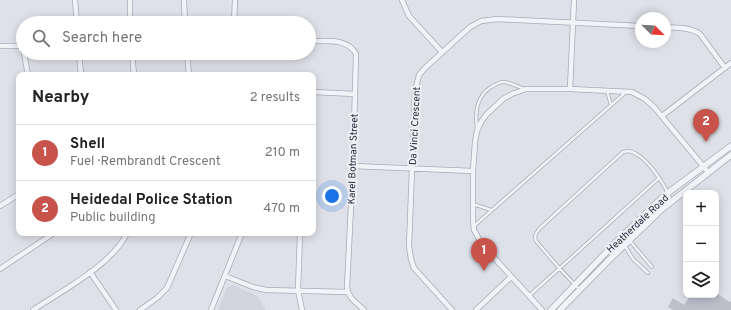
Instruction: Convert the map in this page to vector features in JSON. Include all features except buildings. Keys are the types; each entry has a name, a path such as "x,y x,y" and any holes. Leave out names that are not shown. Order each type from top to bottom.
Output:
{"street":[{"path":"75,0 76,16"},
{"path":"130,0 130,16"},
{"path":"184,0 185,16"},
{"path":"234,16 235,0"},
{"path":"402,0 409,16 442,52"},
{"path":"570,89 574,0"},
{"name":"Da Vinci Crescent","path":"452,310 414,268 409,246 415,91 420,75 425,68 470,27 481,21 497,19 635,26"},
{"path":"671,27 695,30 706,41 725,68"},
{"name":"Karel Botman Street","path":"316,41 344,43 350,46 356,54 357,63 347,292"},
{"path":"0,46 16,46"},
{"path":"25,60 27,72"},
{"path":"80,60 81,72"},
{"path":"133,60 134,72"},
{"path":"188,60 189,72"},
{"path":"662,116 731,63"},
{"path":"542,310 511,277 479,239 474,230 473,171 477,131 486,115 493,109 512,94 524,90 570,89 632,92 645,98 662,116 708,172"},
{"path":"316,92 355,94"},
{"name":"Heatherdale Road","path":"551,310 626,232 670,192 731,146"},
{"name":"Heatherdale Road","path":"560,310 626,242 671,202 731,155"},
{"path":"353,166 473,171"},
{"path":"670,192 686,184 693,184"},
{"path":"0,206 16,196"},
{"path":"0,269 50,236"},
{"path":"33,310 90,272 119,247 125,236"},
{"path":"140,310 157,298 167,288 190,236"},
{"path":"211,310 241,236"},
{"path":"300,236 298,290 302,310"},
{"path":"578,283 584,281 599,271"},
{"path":"90,272 116,310"},
{"path":"225,276 260,289 347,292 364,310"},
{"path":"476,310 511,277"}],"lane":[{"path":"477,131 476,107 481,96 487,90 501,82 524,90"},
{"path":"607,91 611,105"},
{"path":"474,226 626,92"},
{"path":"581,290 578,283 560,269 536,241 536,233 540,228 623,152 626,151 635,153 645,160 670,192 671,202"},
{"path":"529,296 659,178"},
{"path":"473,204 492,210"},
{"path":"626,232 626,250 648,273"},
{"path":"603,255 615,245 626,242"},
{"path":"626,242 652,267"}],"shaded area":[{"path":"233,285 257,296 266,310 218,310 227,287"}],"place":[{"name":"Heidedal Police Station","path":"706,142"},
{"name":"Shell","path":"484,271"}]}
